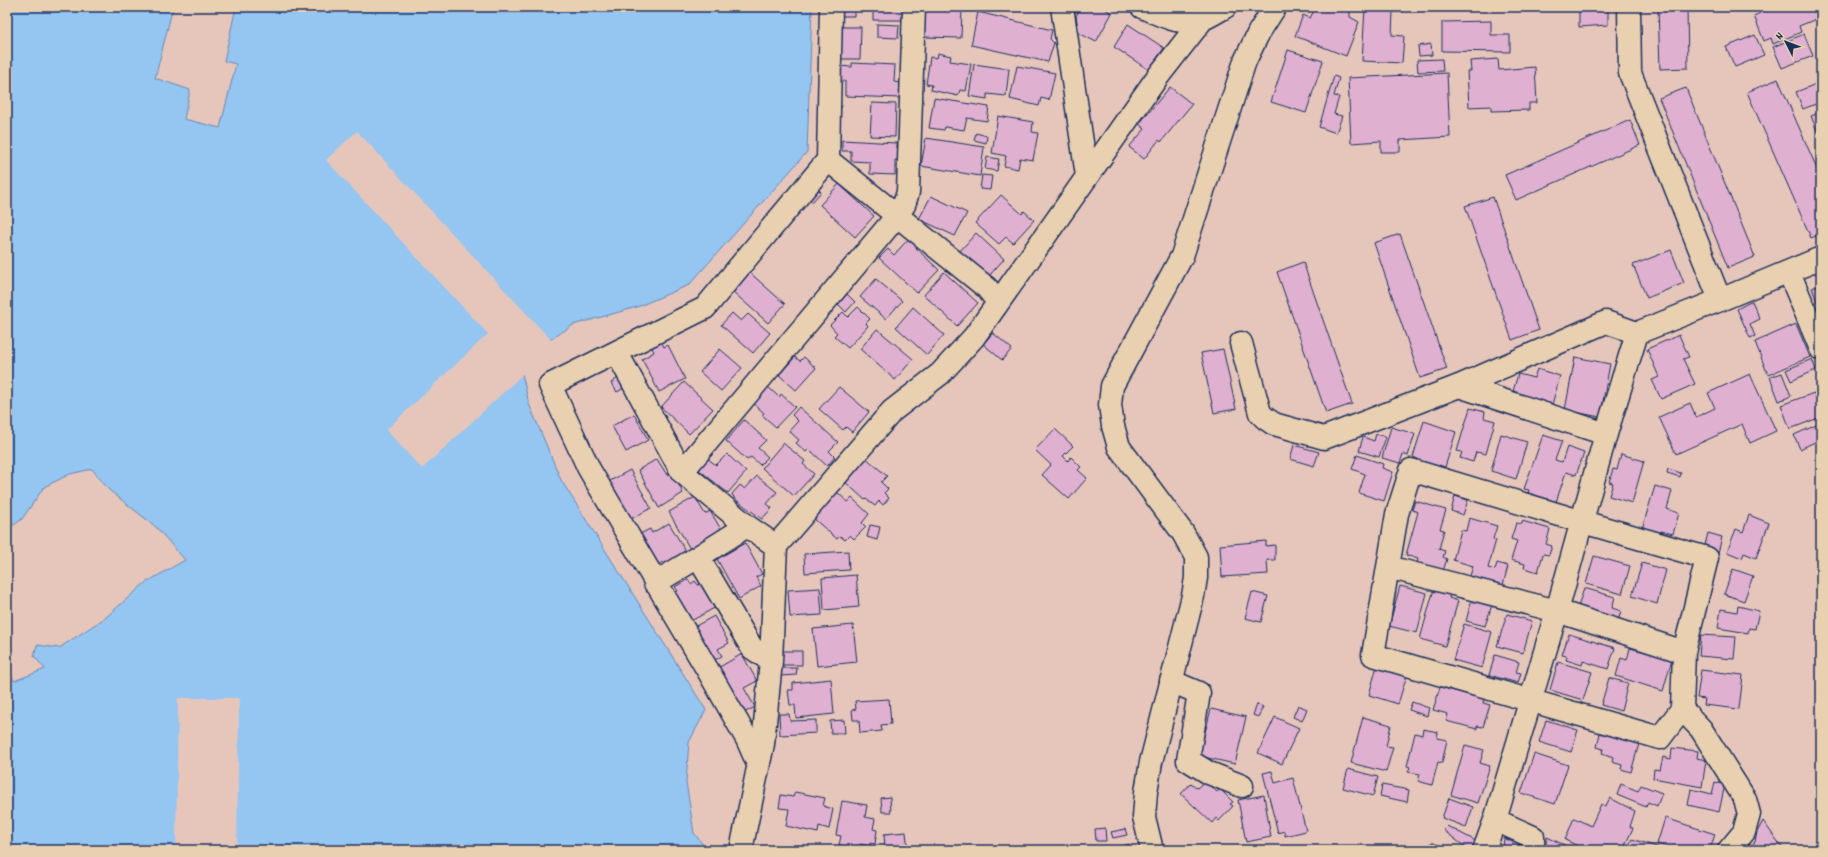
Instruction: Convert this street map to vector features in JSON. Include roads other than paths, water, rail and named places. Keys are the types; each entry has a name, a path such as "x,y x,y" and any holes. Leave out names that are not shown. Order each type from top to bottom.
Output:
{"street":[{"path":"758,764 748,739 589,469 550,385 705,308 828,160 831,7"},
{"path":"682,472 896,217 904,205 908,192 914,7"},
{"path":"1062,7 1087,176"},
{"path":"1142,7 1170,19 1186,22 1202,20 1225,7"},
{"path":"1152,850 1144,817 1150,762 1193,596 1196,578 1196,557 1184,533 1119,447 1113,426 1110,405 1112,386 1182,256 1245,61 1259,32 1275,7"},
{"path":"1629,7 1630,73 1720,300"},
{"path":"741,850 763,744 771,661 776,546 892,411 940,374 974,338 1156,79 1202,20"},
{"path":"828,160 896,217 987,288 998,302"},
{"path":"1241,343 1260,413 1264,418 1274,424 1324,438 1459,386 1606,322 1637,332 1720,300 1821,258"},
{"path":"1789,272 1821,349"},
{"path":"1484,850 1495,820 1557,612 1606,434 1637,332"},
{"path":"617,353 682,472 747,526 776,546"},
{"path":"1459,386 1606,434"},
{"path":"1411,470 1582,522 1707,558 1684,652 1682,709 1660,738 1373,654 1397,514 1411,470"},
{"path":"655,583 747,526"},
{"path":"698,557 752,648 771,661"},
{"path":"1388,567 1557,612 1684,652"},
{"path":"1171,681 1199,693 1188,760 1209,773 1242,786"},
{"path":"1682,709 1701,729 1745,798 1749,814 1744,832 1729,850"},
{"path":"1495,820 1533,837 1533,850"}],"water":[{"path":"7,7 173,7 155,78 190,90 184,119 220,128 236,64 224,61 236,7 812,7 807,152 689,285 637,307 573,325 519,360 529,404 561,480 706,710 689,742 686,782 694,833 707,850 7,850 7,664 14,681 45,669 34,656 37,645 59,648 105,618 145,583 185,560 156,527 109,490 92,469 70,474 44,487 22,519 7,530"}]}
